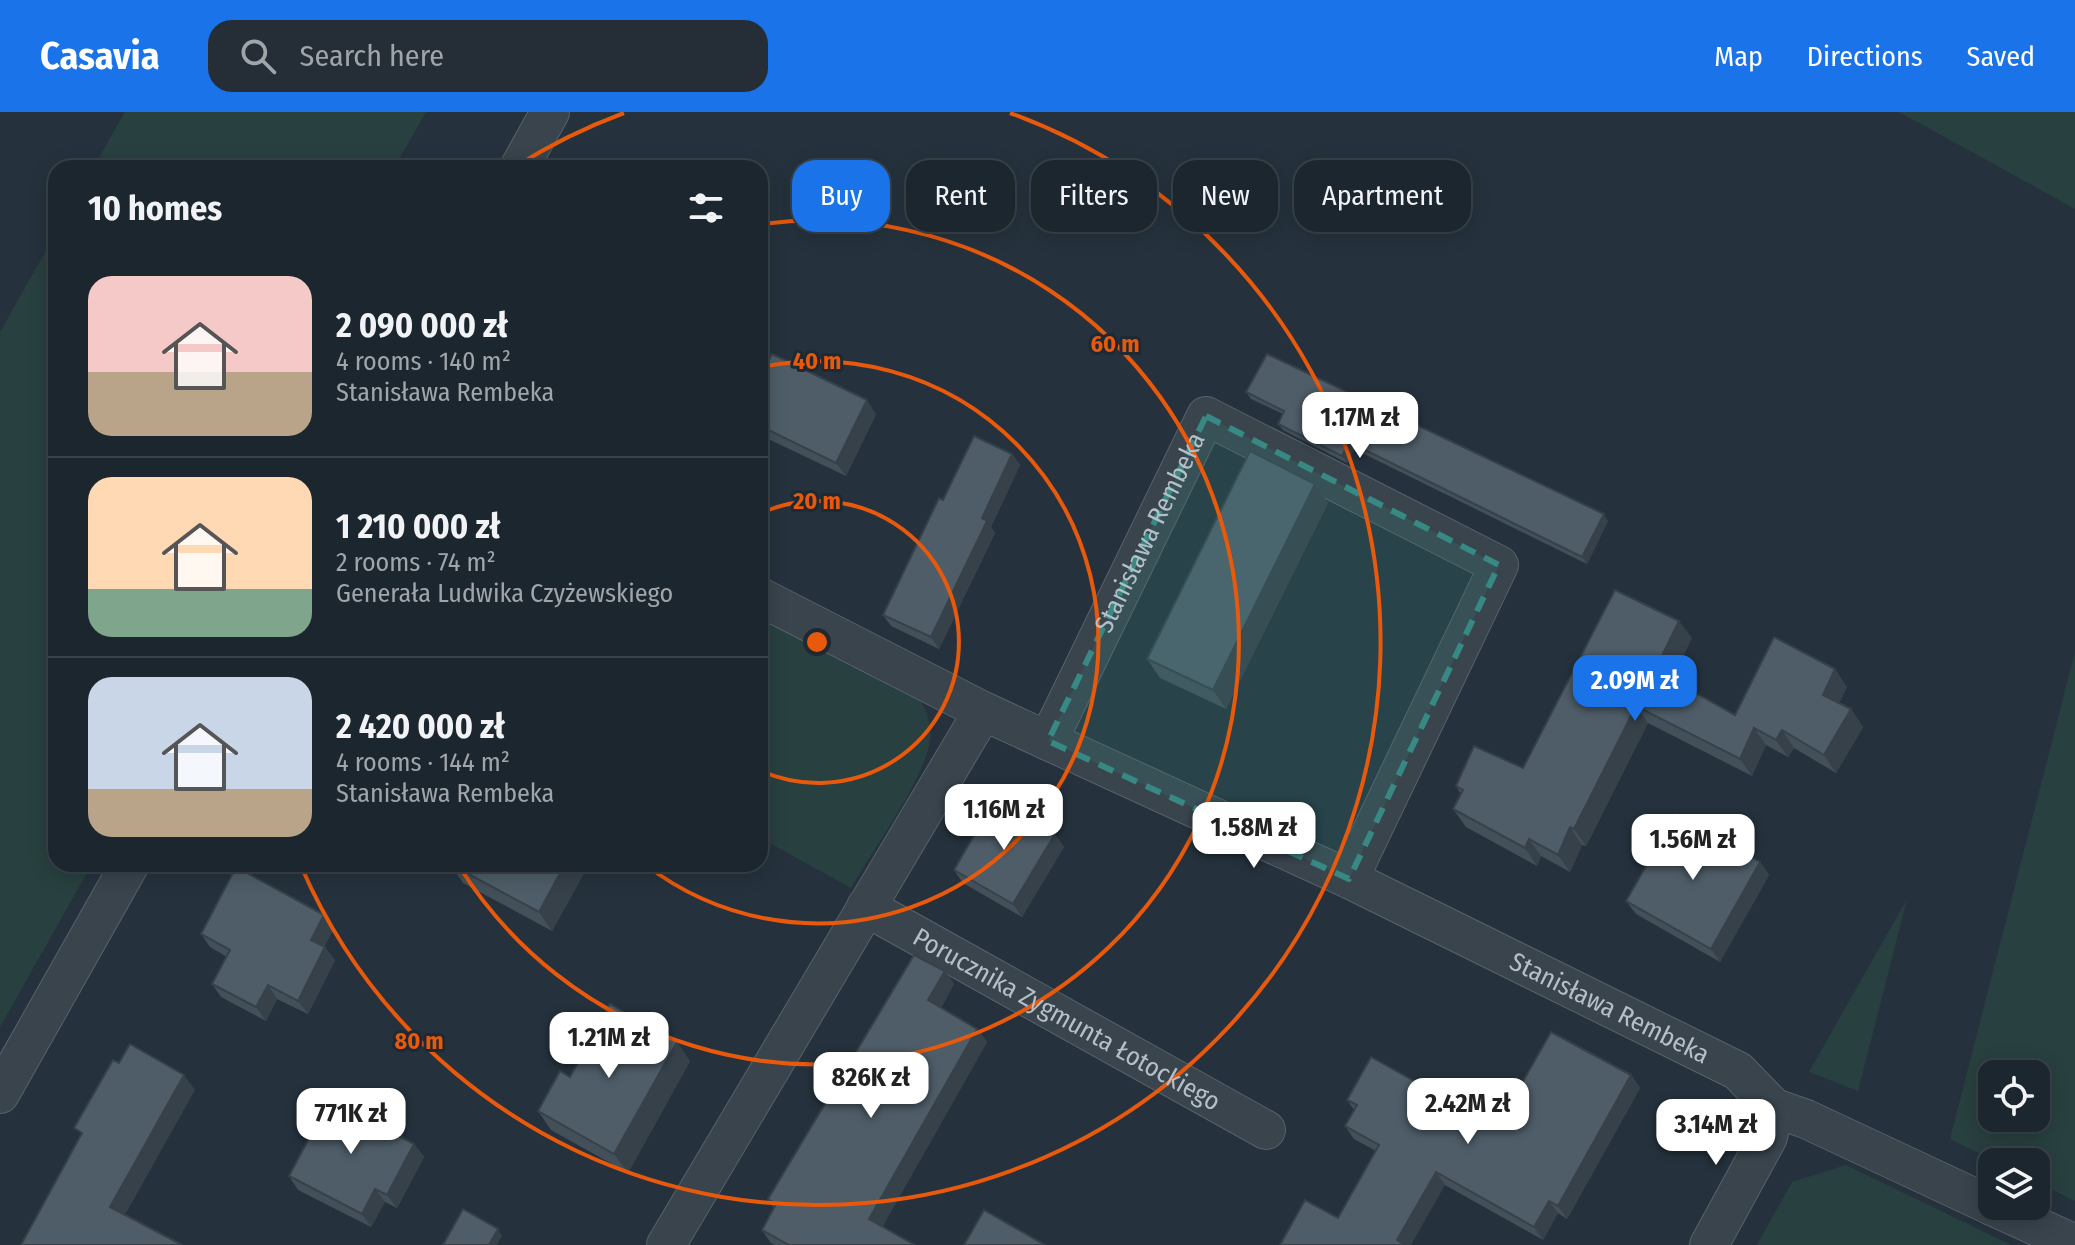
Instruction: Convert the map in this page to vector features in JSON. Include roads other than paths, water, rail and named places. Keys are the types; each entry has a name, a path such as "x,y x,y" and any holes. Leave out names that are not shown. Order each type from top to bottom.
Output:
{"street":[{"path":"523,160 550,112"},
{"name":"Stanisława Rembeka","path":"1048,741 1206,416 1499,565 1349,879"},
{"name":"Stanisława Rembeka","path":"768,601 983,711 1349,879 1738,1071 1774,1108"},
{"path":"666,1245 983,711"},
{"path":"0,1094 125,872"},
{"name":"Porucznika Zygmunta Łotockiego","path":"866,907 1266,1130"},
{"path":"1709,1245 1768,1137 1774,1108 1806,1119 1978,1199"},
{"path":"2023,1220 2075,1244"}]}
